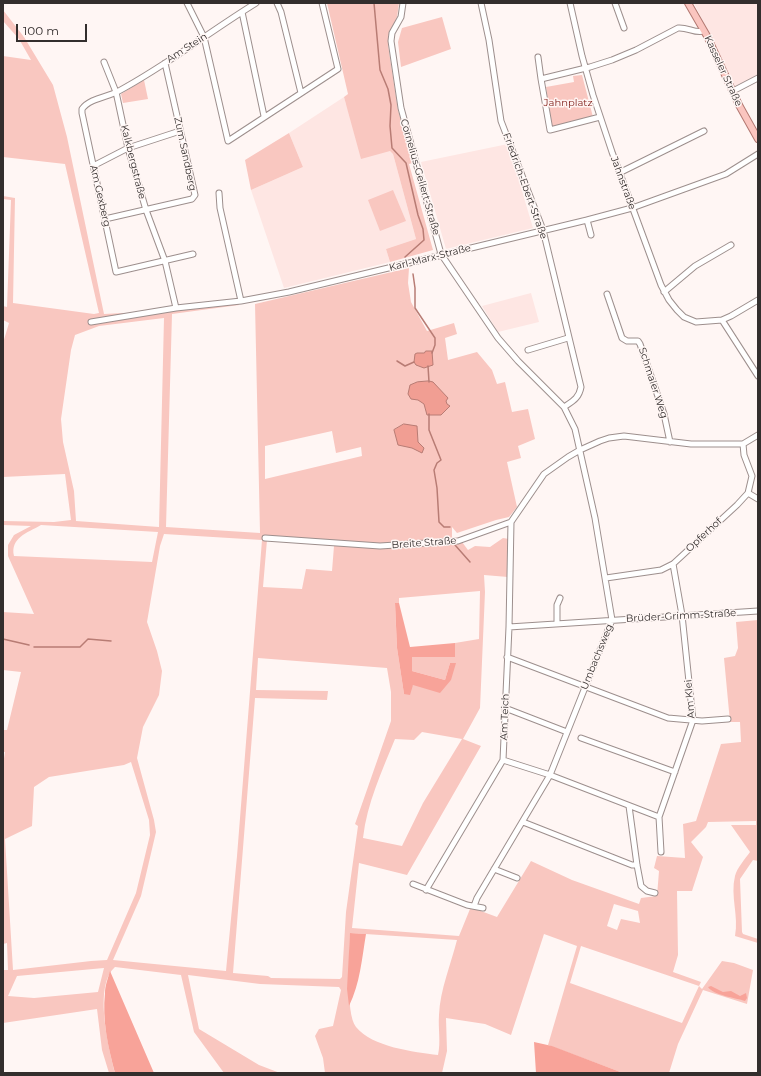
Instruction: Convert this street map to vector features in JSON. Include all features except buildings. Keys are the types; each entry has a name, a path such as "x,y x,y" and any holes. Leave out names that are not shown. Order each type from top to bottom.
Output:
{"main road":[{"name":"Kasseler Straße","path":"688,3 704,31 758,139"}],"street":[{"path":"187,3 204,37 228,141 264,116 301,94 338,69 322,3"},
{"name":"Am Stein","path":"116,92 165,63 256,3"},
{"path":"277,3 281,12 301,94"},
{"name":"Cornelius-Gellert-Straße","path":"403,3 401,18 392,33 391,41 398,94 441,254 507,350 564,407"},
{"name":"Friedrich-Ebert-Straße","path":"481,3 489,40 502,120 543,230 580,387 579,395 574,401 564,407"},
{"name":"Jahnstraße","path":"571,3 586,68 600,117 619,173 664,292 684,317 696,322 722,320"},
{"path":"615,3 624,28"},
{"path":"242,12 264,116"},
{"path":"541,79 590,68 636,50 678,28 682,27 698,32 704,31"},
{"path":"538,57 550,130 600,117"},
{"name":"Kalkbergstraße","path":"104,62 116,92 128,148 146,210 165,261 176,308"},
{"name":"Zum Sandberg","path":"146,210 192,199 195,195 165,63"},
{"path":"733,91 758,78"},
{"name":"Am Gexberg","path":"116,92 87,104 82,109 116,272 165,261"},
{"path":"93,166 128,148 180,130"},
{"path":"619,173 704,131"},
{"name":"Karl-Marx-Straße","path":"91,322 176,308 241,301 338,281 441,254 587,220 632,208 726,174 758,154"},
{"path":"219,193 220,208 241,301"},
{"path":"105,219 146,210"},
{"path":"587,220 591,235"},
{"path":"664,292 695,266 731,245"},
{"path":"165,261 193,254"},
{"name":"Schmaler Weg","path":"607,294 622,338 627,341 638,341 640,344 664,414 670,442"},
{"path":"758,300 722,320 758,376"},
{"path":"528,350 568,338"},
{"name":"Umbachsweg","path":"474,906 477,898 550,775 612,620 595,518 580,450 575,429 564,407"},
{"path":"511,522 544,474 580,450 609,438 624,436 691,444 743,444 758,434"},
{"path":"743,444 744,455 752,476 748,493 758,499"},
{"name":"Opferhof","path":"606,578 660,570 673,564 748,493"},
{"name":"Breite Straße","path":"265,538 380,546 406,545 458,541 511,522"},
{"name":"Am Teich","path":"426,890 504,760 511,522"},
{"name":"Am Klei","path":"661,852 659,816 693,720 682,615 673,564"},
{"path":"557,623 557,605 560,598"},
{"name":"Brüder-Grimm-Straße","path":"509,627 758,611"},
{"path":"507,657 668,718 728,720"},
{"path":"506,708 567,732"},
{"path":"581,738 675,772"},
{"path":"504,760 550,775 629,806 659,816"},
{"path":"629,806 641,886 647,891 655,893"},
{"path":"523,822 632,865 637,865"},
{"path":"494,869 517,878"},
{"path":"412,884 467,905 483,908"}],"shaded area":[{"path":"694,3 758,3 758,75 736,88"},
{"path":"344,97 346,104 393,154 416,239 386,249 390,262 284,288 251,190 303,167 289,133"},
{"path":"508,144 533,228 446,249 421,162"},
{"path":"531,293 539,322 498,332 482,306"},
{"path":"426,351 432,351 433,365 424,368 416,365 414,362 415,354 424,353"},
{"path":"417,382 433,382 448,398 446,401 450,406 441,415 427,415 424,404 418,400 411,399 408,394 410,385"},
{"path":"404,424 417,426 418,442 424,448 422,453 412,448 398,445 394,430"},
{"path":"395,603 399,603 410,647 455,643 455,657 412,657 412,671 445,680 450,663 456,663 451,680 440,693 413,685 410,695 404,694 397,648"},
{"path":"350,933 366,934 356,989 349,1006 347,989"},
{"path":"110,971 154,1073 115,1073 108,1043 104,1013 106,988"},
{"path":"711,986 723,992 731,991 740,996 746,993 747,998 745,1001 720,994 708,987"},
{"path":"534,1042 552,1046 623,1073 536,1073"}],"green space":[{"path":"327,3 399,3 397,17 388,37 388,45 398,110 413,163 409,164 433,250 390,262 386,249 416,239 393,154 390,151 361,159 344,97 348,94"},
{"path":"3,10 24,37 53,85 67,137 104,314 123,313 128,317 238,302 239,305 172,314 166,527 260,533 255,304 409,268 408,283 411,302 427,331 454,323 457,334 445,338 448,360 477,352 492,370 497,384 505,382 512,412 528,409 535,439 518,446 521,458 507,462 517,507 509,517 457,533 452,527 452,537 459,538 468,550 475,546 490,547 503,538 509,539 508,577 484,575 485,592 480,708 463,739 481,746 407,875 359,863 352,928 459,936 470,909 478,910 497,917 531,861 572,880 639,904 641,898 657,896 659,871 654,868 657,856 685,858 683,824 696,821 721,744 741,742 740,722 730,722 724,658 735,656 738,648 736,622 758,620 758,861 753,860 740,879 742,932 743,934 758,939 758,943 735,936 736,921 733,891 735,876 739,867 750,852 731,825 756,825 756,821 708,822 706,827 691,842 703,857 692,891 677,891 678,955 673,972 701,982 699,986 702,989 722,961 734,963 753,970 747,1004 703,990 678,1044 669,1073 623,1073 548,1045 577,946 544,934 511,1035 485,1024 446,1018 447,1051 442,1073 325,1073 323,1058 315,1036 319,1029 333,1026 341,990 339,987 260,984 188,975 199,1029 259,1065 280,1073 224,1073 194,1032 181,975 115,967 108,976 105,988 104,1018 115,1073 109,1073 102,1050 97,1009 3,1023 3,970 8,970 7,943 3,944 3,765 5,752 3,752 3,730 7,730 21,672 3,670 3,612 34,614 8,556 8,545 14,535 31,526 3,525 3,521 54,522 71,520 65,474 3,477 3,343 9,323 3,320 3,306 7,307 11,200 3,199 3,196 15,198 13,303 94,314 99,313 65,164 3,157 3,56 31,60 19,39 3,21","holes":["164,318 159,527 76,521 74,491 63,442 61,419 71,350 75,335 99,326","332,431 336,453 361,447 362,456 265,479 265,446","41,525 158,532 152,562 14,556 13,550 17,540","164,534 262,540 237,856 226,971 113,960 141,896 156,832 137,758 143,727 159,695 162,671 147,622 160,546","267,540 334,546 332,571 306,569 302,589 263,587","480,591 479,639 455,643 455,657 412,656 412,671 445,680 450,663 451,680 413,685 404,694 397,648 395,604 399,603 399,598","258,658 387,668 391,692 391,721 355,824 358,826 346,912 342,977 340,979 271,978 268,976 233,973 255,698 327,700 328,691 256,690","422,732 462,739 423,803 402,846 363,838 371,800 395,739 414,740","131,762 149,820 150,835 136,893 107,960 13,970 5,839 32,826 34,787 49,777 124,765","614,904 638,911 640,923 621,919 617,930 607,926","350,933 457,940 440,1006 438,1055 406,1050 383,1044 363,1034 356,1027 350,1009","581,946 699,986 682,1023 570,983","104,968 98,992 34,998 8,996 17,976"]},
{"path":"442,17 451,49 401,67 398,42 402,28"},
{"name":"Jahnplatz","path":"582,75 593,117 552,127 546,87 574,82 573,76"},
{"path":"144,80 148,99 123,103 121,94"},
{"path":"289,133 303,167 251,190 245,160"},
{"path":"393,190 406,221 380,231 368,200"}],"waterway":[{"path":"374,3 380,70 388,89 391,105 390,126 392,148 406,163 418,215 423,229 424,240 405,257"},
{"path":"413,274 415,308 435,338 435,345 432,353"},
{"path":"397,361 405,366 414,362"},
{"path":"428,366 429,382"},
{"path":"429,414 429,430 441,460 437,463 434,470 437,488 439,522 444,527 450,527"},
{"path":"455,545 470,562"},
{"path":"3,639 29,645"},
{"path":"34,647 80,647 88,639 111,641"}]}
